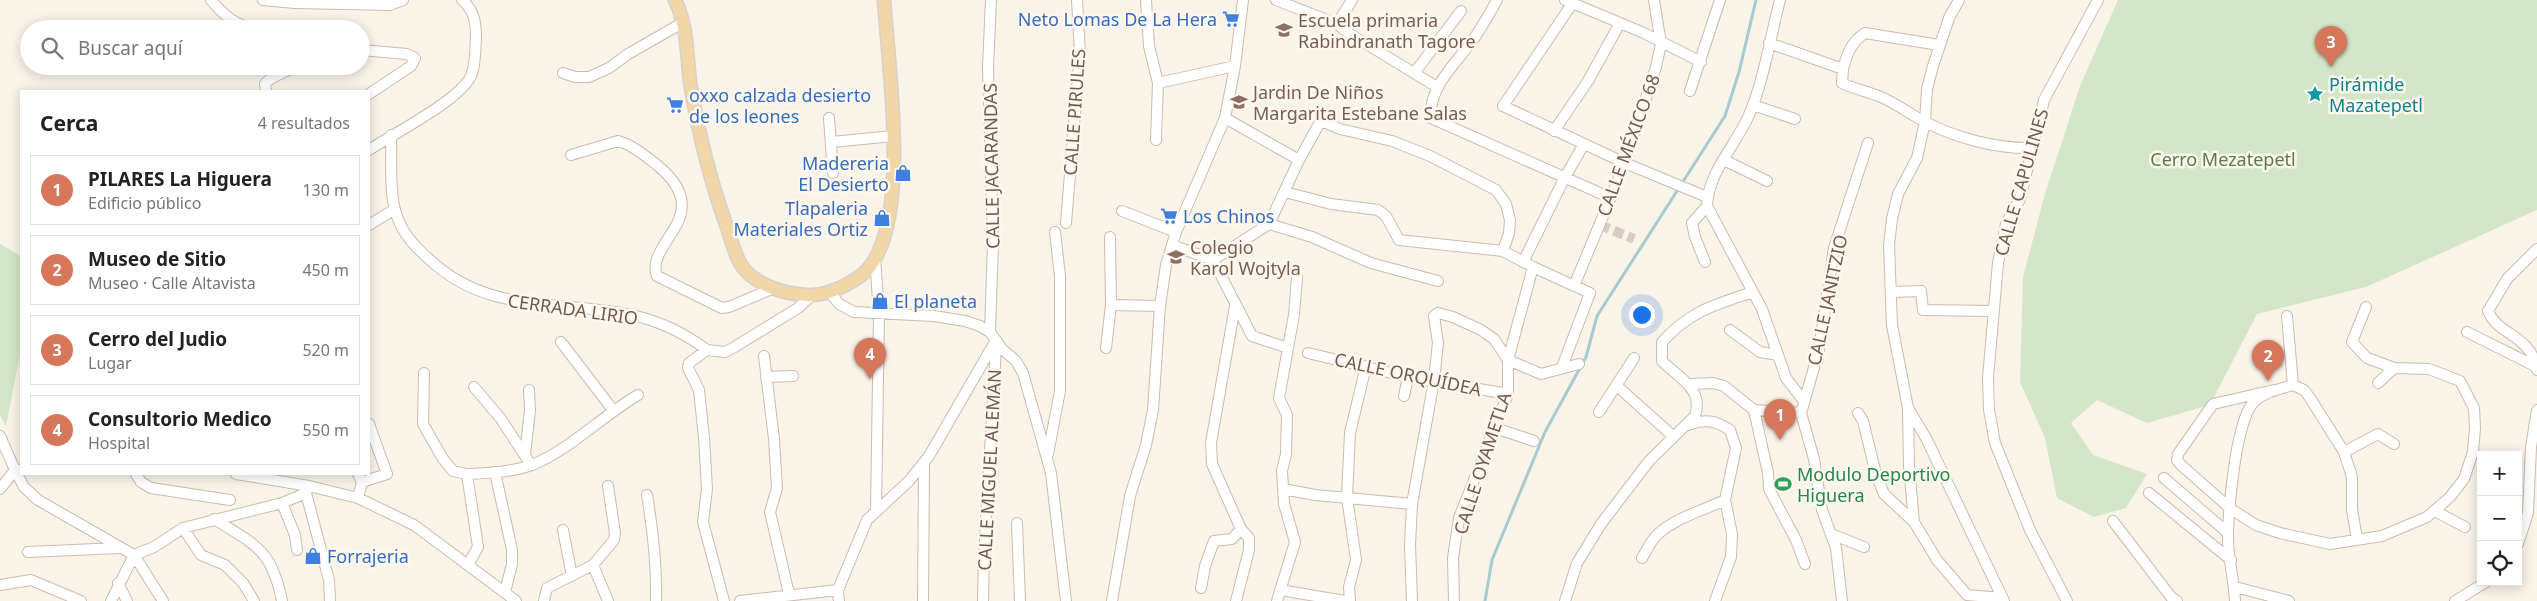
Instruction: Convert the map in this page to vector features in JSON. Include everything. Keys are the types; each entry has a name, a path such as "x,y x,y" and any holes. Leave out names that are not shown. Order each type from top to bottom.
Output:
{"main road":[{"path":"675,0 684,22 691,87 704,152 721,210 740,263 753,277 774,288 790,293 812,295 830,292 856,280 867,270 876,257 883,238 894,192 893,136 884,0"}],"street":[{"path":"211,0 233,20"},
{"path":"263,0 294,3 390,5 403,0"},
{"path":"370,149 449,98 464,87 470,78 474,68 476,27 470,6 462,0"},
{"name":"CALLE JACARANDAS","path":"991,0 988,67 993,243 993,336"},
{"name":"CALLE PIRULES","path":"1066,223 1080,53 1077,0"},
{"path":"1146,0 1149,46 1158,83 1156,140"},
{"path":"1112,601 1130,496 1146,445 1153,410 1160,306 1166,265 1176,232 1225,118 1235,66 1243,0"},
{"path":"1276,0 1337,24 1350,34 1437,87"},
{"path":"1337,24 1352,0"},
{"path":"1497,0 1474,38 1437,87 1430,111 1431,118 1611,198"},
{"name":"CALLE MÉXICO 68","path":"1574,286 1625,163 1656,67 1661,44 1654,0"},
{"path":"1690,91 1720,0"},
{"path":"1705,262 1694,237 1692,223 1707,201 1724,160 1753,105 1780,0"},
{"path":"1914,522 1909,466 1908,408 1892,325 1890,245 1892,219 1898,194 1917,158 1925,122 1927,89 1940,45 1959,0"},
{"name":"CALLE CAPULINES","path":"2067,601 2030,530 1995,443 1989,410 1988,378 1992,311 1998,263 2006,224 2020,199 2044,100 2098,0"},
{"path":"1701,62 1620,23 1569,2 1503,106 1554,131 1689,190 1707,201 1762,309 1786,378 1803,400"},
{"path":"1415,72 1461,11"},
{"path":"563,73 575,78 589,77 609,68 628,54 684,22"},
{"path":"1554,131 1597,66 1620,23"},
{"path":"1940,45 1864,33 1856,39 1846,56 1842,83 1881,97 1925,122 1961,136 2010,148 2032,148"},
{"path":"1769,43 1843,70"},
{"path":"370,51 407,54 415,58 411,66 370,93"},
{"path":"1158,83 1235,66"},
{"path":"266,90 265,84 278,75"},
{"path":"1753,105 1795,119"},
{"path":"829,118 833,173"},
{"path":"1225,118 1299,160"},
{"path":"1213,260 1269,224 1299,160 1320,124 1324,122 1340,129 1392,141 1430,156 1496,190 1506,204 1510,220 1509,233 1503,250"},
{"name":"CERRADA LIRIO","path":"392,135 392,185 395,208 401,227 412,243 444,274 472,288 523,303 635,316 674,330 694,340 708,350"},
{"path":"832,142 893,136"},
{"path":"572,155 618,141 634,148 671,177 682,205 678,223 655,263 657,276 722,308 729,307 774,288"},
{"name":"CALLE JANITZIO","path":"1801,413 1803,400 1819,350 1834,248 1868,143"},
{"path":"1523,262 1564,177 1584,144"},
{"path":"1724,160 1767,181"},
{"path":"1285,192 1331,204 1378,210 1386,216 1399,240 1503,250 1533,267 1590,293 1562,368"},
{"path":"370,224 395,208"},
{"path":"1122,211 1176,232"},
{"path":"1269,224 1312,237 1370,262 1438,281"},
{"path":"1048,454 1060,391 1060,276 1055,232"},
{"path":"1106,348 1111,305 1110,237"},
{"path":"1172,245 1213,260 1252,336 1288,348"},
{"path":"2537,248 2507,278 2488,311 2491,319 2529,348 2537,368"},
{"path":"876,257 879,315 876,511"},
{"name":"CALLE OYAMETLA","path":"1454,601 1453,558 1459,518 1508,394 1508,360 1533,267"},
{"path":"1277,601 1295,542 1284,504 1282,471 1286,454 1288,415 1279,398 1288,348 1297,277"},
{"path":"1891,292 1921,291 1923,310 1992,311"},
{"path":"830,292 839,304 854,312 879,315 934,316 957,320 993,336 1016,360 1023,373 1048,454 1066,601"},
{"path":"1753,292 1697,312 1679,324 1662,342 1662,361 1677,376 1690,384 1713,383 1724,386 1754,410 1801,413 1814,459 1822,510 1836,548 1842,601"},
{"path":"724,601 703,522 707,489 704,438 699,390 688,368 689,362 708,350 725,352 733,348 798,308 812,295"},
{"path":"1111,305 1160,306"},
{"path":"1235,306 1211,443 1212,464 1241,529 1249,538 1249,550 1236,601"},
{"path":"2358,539 2352,509 2352,477 2344,452 2304,390 2293,385 2213,404 2178,454 2177,460 2180,465 2230,509 2256,525 2306,540 2330,544 2382,536 2395,532 2435,511 2464,479 2473,452 2474,408 2460,381 2429,370 2394,368 2367,358 2352,342 2366,307"},
{"path":"1412,601 1410,545 1412,504 1434,380 1438,343 1434,316 1438,313 1453,317 1481,330 1494,339 1508,360 1541,374 1579,364"},
{"path":"2287,316 2293,385"},
{"path":"1730,330 1760,352 1778,355"},
{"path":"2467,332 2537,368"},
{"path":"839,601 838,590 867,520 909,481 924,463 993,336"},
{"name":"CALLE MIGUEL ALEMÁN","path":"983,601 984,540 993,418 993,336"},
{"path":"561,342 613,410"},
{"name":"CALLE ORQUÍDEA","path":"1308,353 1408,377 1508,394"},
{"path":"764,356 774,439 777,488 770,512 789,594"},
{"path":"1600,412 1634,358"},
{"path":"1350,601 1349,588 1356,560 1347,497 1350,433 1366,366"},
{"path":"2378,383 2394,368"},
{"path":"424,374 423,424 443,459 453,471 467,474 495,472 531,465 561,450 613,410 638,395"},
{"path":"766,377 793,376"},
{"path":"1404,396 1408,377"},
{"path":"1564,601 1577,563 1601,524 1649,462 1695,416 1698,406 1690,384"},
{"path":"1617,386 1674,437"},
{"path":"474,387 501,419 531,465"},
{"path":"525,455 530,410 529,390"},
{"path":"2235,601 2228,533 2238,440 2243,421 2253,403 2274,390"},
{"path":"1908,408 1926,438 2003,599"},
{"path":"1754,410 1768,473 1769,489 1796,540 1805,564"},
{"path":"2519,541 2528,513 2531,446 2537,410"},
{"path":"1858,413 1863,421 1876,474 1884,494 1914,522 1937,560 1967,595 2003,599"},
{"path":"1685,426 1706,419 1719,423 1730,430 1736,448 1726,500 1732,534 1731,557 1715,601"},
{"path":"358,498 360,478 387,474 370,427"},
{"path":"1496,428 1534,441"},
{"path":"2344,452 2378,434 2394,444"},
{"path":"0,436 18,470 24,487 38,500 134,556 163,601"},
{"path":"923,601 924,463"},
{"path":"0,489 18,470"},
{"path":"495,472 512,550 512,564 505,592"},
{"path":"467,474 478,547 468,565"},
{"path":"137,475 141,482 151,488 230,500"},
{"path":"253,475 308,489 358,498 414,525 516,601"},
{"path":"2164,478 2228,533"},
{"path":"544,601 547,588 593,565 614,540 616,532 608,486"},
{"path":"111,601 118,583 134,556 154,547 183,528 282,503 308,489"},
{"path":"308,489 327,572 330,601"},
{"path":"1283,489 1412,504"},
{"path":"2149,493 2230,560"},
{"path":"647,495 654,551 656,601"},
{"path":"1642,558 1657,535 1684,516 1698,513 1726,500"},
{"path":"282,503 295,535 297,550"},
{"path":"2435,511 2465,526"},
{"path":"214,519 248,538 266,555 278,580 282,601"},
{"path":"2113,521 2171,597 2177,601"},
{"path":"1017,523 1020,601"},
{"path":"183,528 201,555 225,564 243,583 254,601"},
{"path":"1201,588 1205,566 1214,541 1232,539 1241,529"},
{"path":"564,530 572,576"},
{"path":"1831,534 1864,547"},
{"path":"28,552 120,548"},
{"path":"593,565 608,601"},
{"path":"0,585 31,580 81,601"},
{"path":"118,583 127,601"},
{"path":"2455,601 2479,586"},
{"path":"2235,587 2289,601"},
{"path":"740,601 838,590"},
{"path":"1280,590 1345,601"}],"green space":[{"name":"Cerro Mezatepetl","path":"2118,0 2537,0 2537,210 2366,287 2257,314 2210,405 2147,423 2097,400 2071,423 2093,455 2147,474 2126,508 2094,517 2057,498 2045,438 2020,382 2023,277 2045,194 2080,86"},
{"path":"0,244 20,255 20,353 6,426 0,415"}],"waterway":[{"path":"1485,601 1492,560 1545,432 1586,357 1597,316 1725,116 1739,72 1756,0"}],"tunnel":[{"path":"1600,225 1634,239"}],"place":[{"name":"Neto Lomas De La Hera","path":"1231,19"},
{"name":"Escuela primaria Rabindranath Tagore","path":"1284,30"},
{"name":"Cerro del Judio","path":"2331,67"},
{"name":"Pirámide Mazatepetl","path":"2315,94"},
{"name":"Jardin De Niños Margarita Estebane Salas","path":"1239,102"},
{"name":"oxxo calzada desierto de los leones","path":"675,105"},
{"name":"Madereria El Desierto","path":"903,173"},
{"name":"Los Chinos","path":"1169,216"},
{"name":"Tlapaleria Materiales Ortiz","path":"882,218"},
{"name":"Colegio Karol Wojtyla","path":"1176,257"},
{"name":"El planeta","path":"880,301"},
{"name":"Consultorio Medico","path":"870,379"},
{"name":"Museo de Sitio","path":"2268,381"},
{"name":"PILARES La Higuera","path":"1780,440"},
{"name":"Modulo Deportivo Higuera","path":"1783,484"},
{"name":"Forrajeria","path":"313,556"}]}
